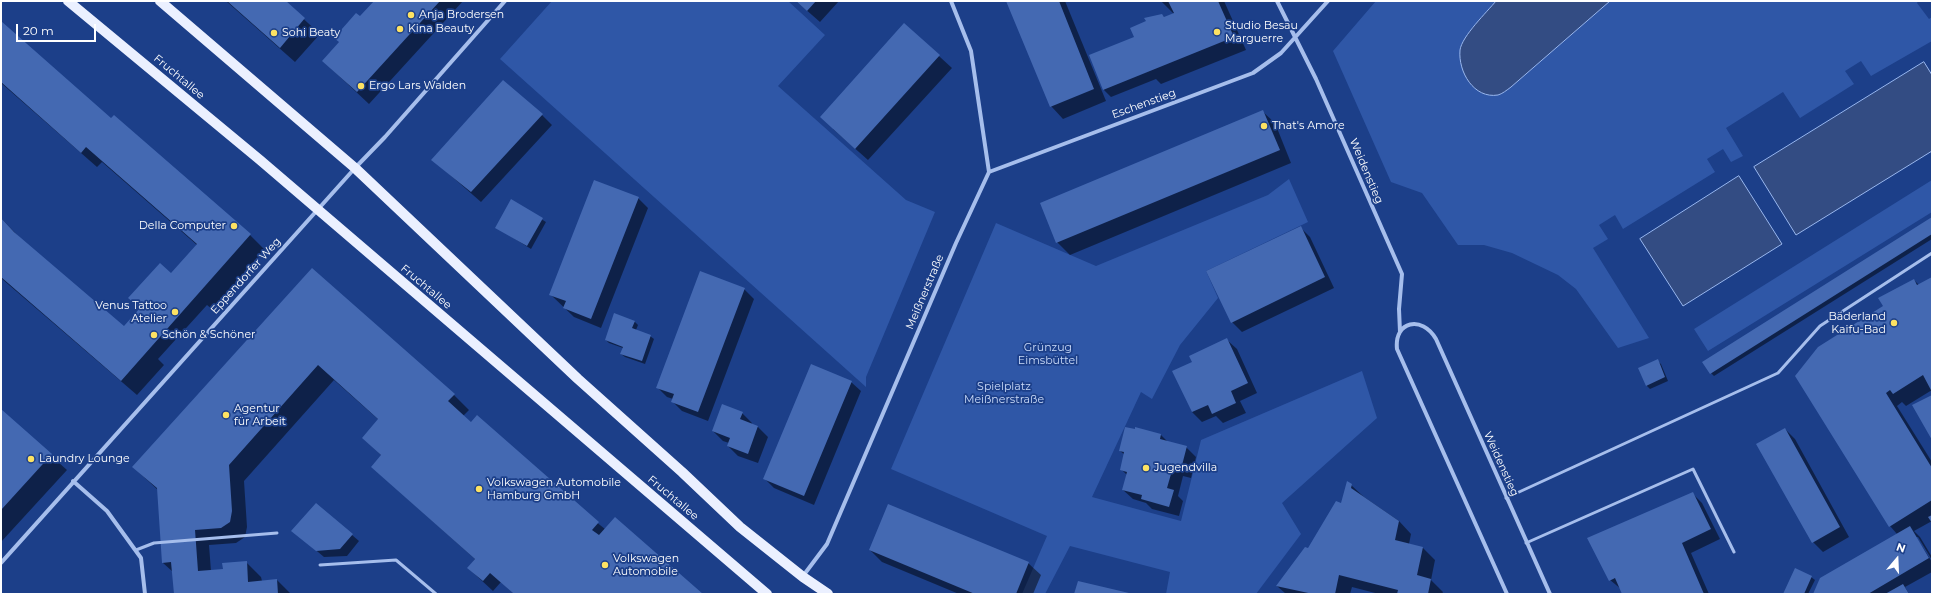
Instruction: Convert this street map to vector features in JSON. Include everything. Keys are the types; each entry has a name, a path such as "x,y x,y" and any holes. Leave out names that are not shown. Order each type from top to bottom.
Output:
{"main road":[{"name":"Fruchtallee","path":"68,1 260,160 767,594"},
{"path":"160,1 355,168 578,379 682,472 740,527 803,577 828,594"}],"street":[{"name":"Eppendorfer Weg","path":"1,563 317,210 385,137 505,1"},
{"path":"951,1 971,51 989,172"},
{"name":"Weidenstieg","path":"1277,1 1358,171 1381,228 1402,274 1399,309 1400,332 1396,343 1396,349 1508,594"},
{"name":"Eschenstieg","path":"989,172 1253,73 1281,53 1328,1"},
{"name":"Meißnerstraße","path":"803,577 826,544 956,244 989,172"},
{"name":"Weidenstieg","path":"1400,332 1404,328 1414,324 1427,327 1432,332 1550,594"},
{"path":"73,481 107,511 136,550 141,558 145,594"}],"lane":[{"path":"1506,498 1778,373 1820,326 1932,253"},
{"path":"1526,543 1693,469 1734,552"},
{"path":"136,550 154,543 277,533"},
{"path":"320,565 396,560 436,594"}],"green space":[{"path":"552,1 788,1 825,35 778,86 906,200 935,212 866,377 866,387 500,59"},
{"path":"1376,1 1496,1 1467,36 1460,49 1486,95 1499,95 1511,87 1610,1 1918,1 1917,3 1929,19 1932,17 1932,41 1871,76 1861,61 1845,71 1854,84 1800,118 1783,92 1726,128 1743,156 1731,162 1723,149 1707,159 1715,172 1623,229 1615,215 1599,225 1608,239 1593,248 1649,338 1618,348 1576,289 1558,275 1512,253 1484,245 1458,245 1422,193 1391,182 1333,51"},
{"name":"Grünzug Eimsbüttel","path":"1289,179 1308,222 1206,271 1218,298 1180,345 1152,399 1141,392 1092,497 1181,521 1201,440 1362,371 1377,418 1282,503 1301,534 1256,594 1166,594 1170,572 1070,546 1045,594 1022,594 1047,536 891,469 996,223 1096,266 1268,195"},
{"path":"1932,180 1932,212 1708,351 1694,329"}],"shaded area":[{"path":"1496,1 1610,1 1511,87 1498,95 1489,95 1482,93 1469,82 1462,67 1460,50 1470,31"},
{"path":"1924,62 1932,75 1932,151 1796,235 1754,167"},
{"path":"1739,176 1782,244 1683,306 1640,239"}],"building":[{"path":"227,1 286,1 305,18 280,48"},
{"path":"374,1 440,1 357,92 322,61 339,42 334,38 356,13 360,16"},
{"path":"796,1 816,1 807,11"},
{"path":"1006,1 1059,1 1094,89 1050,107"},
{"path":"1168,1 1218,1 1234,37 1103,90 1089,55 1134,37 1130,28 1146,21 1144,18 1162,14 1164,17 1174,13"},
{"path":"1,21 111,118 114,115 251,234 121,381 1,277 1,218 14,232 124,326 140,308 128,298 160,263 171,273 197,244 86,147 81,153 1,82"},
{"path":"904,23 940,55 855,149 820,117"},
{"path":"503,80 543,114 471,192 431,160"},
{"path":"1263,110 1280,150 1056,243 1040,203"},
{"path":"594,180 639,197 591,319 563,308 566,301 549,295"},
{"path":"511,199 543,218 527,246 495,228"},
{"path":"1932,217 1932,234 1710,374 1702,362"},
{"path":"1301,226 1325,277 1231,323 1206,271"},
{"path":"312,268 455,394 448,401 471,422 477,415 599,522 592,530 599,535 615,517 703,594 514,594 490,573 483,581 467,568 475,559 371,467 381,455 362,438 378,419 318,365 229,465 232,511 230,522 221,528 195,530 198,571 223,569 222,563 247,561 248,582 277,579 278,594 174,594 171,562 162,563 157,488 132,467"},
{"path":"700,271 745,288 698,412 671,402 674,394 656,388"},
{"path":"1932,277 1932,392 1923,375 1893,394 1890,390 1886,393 1932,468 1932,500 1889,527 1795,376 1818,347 1883,306 1878,298 1914,279 1917,285"},
{"path":"614,313 635,321 632,328 651,335 642,361 620,354 623,347 605,340"},
{"path":"1227,338 1248,383 1231,391 1236,403 1212,414 1208,405 1192,412 1172,371 1192,362 1189,356"},
{"path":"1658,359 1665,377 1646,386 1638,368"},
{"path":"811,364 852,381 804,496 763,479"},
{"path":"1932,395 1932,440 1912,405"},
{"path":"722,404 743,412 740,419 758,426 748,454 727,446 730,438 712,431"},
{"path":"1,409 52,454 1,510 2,467"},
{"name":"Jugendvilla","path":"1125,427 1135,429 1135,427 1161,434 1160,439 1187,446 1181,469 1173,467 1167,488 1174,490 1169,507 1141,499 1142,495 1122,490 1127,472 1120,470 1124,452 1119,451"},
{"path":"1785,428 1840,527 1812,543 1756,444"},
{"path":"1347,481 1352,484 1351,488 1399,521 1395,540 1423,547 1417,575 1431,579 1428,594 1397,594 1398,590 1339,575 1335,594 1313,594 1276,586 1305,547 1308,548 1336,501 1341,503"},
{"path":"1693,492 1711,529 1682,543 1704,594 1622,594 1615,578 1609,581 1587,538"},
{"path":"316,503 353,534 340,549 316,551 291,531"},
{"path":"888,504 1029,562 1016,594 975,594 869,550"},
{"path":"1932,515 1932,523 1928,517"},
{"path":"1910,526 1929,558 1868,594 1813,594 1820,578"},
{"path":"1795,568 1812,576 1804,594 1783,594"},
{"path":"1078,581 1129,593 1129,594 1074,594"},
{"path":"1903,584 1909,594 1885,594"}],"place":[{"name":"Anja Brodersen","path":"411,15"},
{"name":"Kina Beauty","path":"400,29"},
{"name":"Studio Besau Marguerre","path":"1217,32"},
{"name":"Sohi Beaty","path":"274,33"},
{"name":"Ergo Lars Walden","path":"361,86"},
{"name":"That's Amore","path":"1264,126"},
{"name":"Della Computer","path":"234,226"},
{"name":"Venus Tattoo Atelier","path":"175,312"},
{"name":"Bäderland Kaifu-Bad","path":"1894,323"},
{"name":"Schön & Schöner","path":"154,335"},
{"name":"Agentur für Arbeit","path":"226,415"},
{"name":"Laundry Lounge","path":"31,459"},
{"name":"Jugendvilla","path":"1146,468"},
{"name":"Volkswagen Automobile Hamburg GmbH","path":"479,489"},
{"name":"Volkswagen Automobile","path":"605,565"}],"park label":[{"name":"Spielplatz Meißnerstraße","path":"1004,393"}]}
